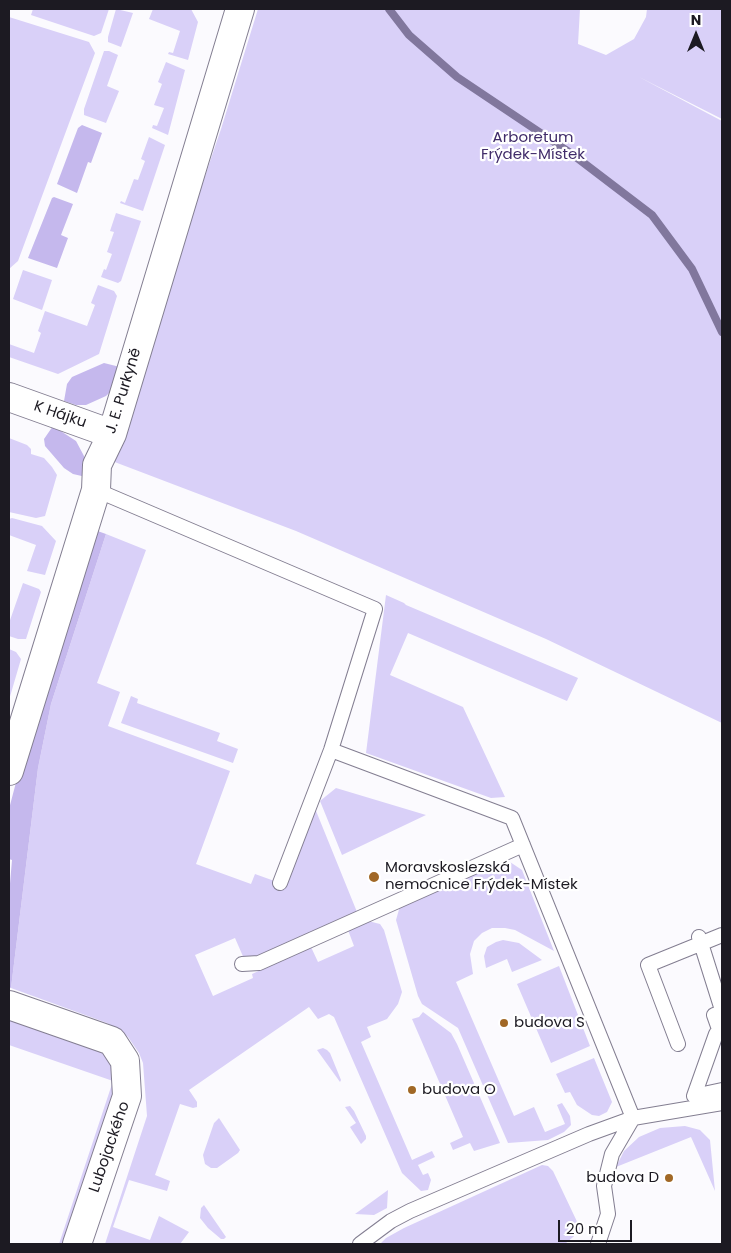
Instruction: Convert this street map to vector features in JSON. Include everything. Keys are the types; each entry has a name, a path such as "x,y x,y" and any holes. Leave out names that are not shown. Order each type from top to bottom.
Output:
{"street":[{"name":"J. E. Purkyně","path":"9,771 96,490 97,465 112,434 240,9"},
{"name":"K Hájku","path":"9,397 112,434"},
{"name":"Lubojackého","path":"9,1005 112,1041 125,1061 127,1096 77,1244"}],"lane":[{"path":"96,490 375,609 331,750 280,883"},
{"path":"331,750 512,818 633,1118"},
{"path":"242,964 259,963 522,845"},
{"path":"678,1044 648,965 722,935"},
{"path":"700,944 722,1011 714,1014 720,1032 716,1034 694,1096 722,1090"},
{"path":"360,1244 391,1221 410,1211 570,1141 633,1118 722,1103"},
{"path":"598,1244 608,1214 604,1186 612,1154 633,1118"}],"green space":[{"path":"33,9 109,9 101,33 94,36 31,15"},
{"path":"116,9 133,13 121,47 108,42"},
{"path":"153,9 191,9 198,22 188,60 168,54 169,52 173,53 180,31 149,19"},
{"name":"Arboretum Frýdek-Místek","path":"258,9 580,9 578,44 606,55 634,39 646,17 647,9 722,9 722,119 639,77 722,121 722,723 546,639 296,531 112,461 143,359 221,129"},
{"path":"9,17 89,42 95,53 18,261 9,269"},
{"path":"104,51 118,55 107,86 119,91 106,123 84,115 84,109"},
{"path":"166,62 185,70 168,135 152,128 153,125 157,126 164,108 154,105 162,84 158,82"},
{"path":"149,137 165,145 143,211 120,203 121,201 125,203 134,179 138,180 145,161 141,159"},
{"path":"116,213 141,221 121,281 118,283 101,277 112,254 107,252 114,232 110,231"},
{"path":"23,270 52,280 42,310 13,299"},
{"path":"98,285 114,291 117,296 99,354 58,374 9,357 9,344 34,353 41,333 38,331 45,311 87,326 95,305 91,303"},
{"path":"9,438 27,445 31,449 31,454 44,458 57,475 45,516 36,518 9,512"},
{"path":"12,518 42,526 56,541 45,575 27,571 36,545 9,535 9,519"},
{"path":"106,534 146,550 97,683 120,692 108,726 230,771 196,864 251,884 255,874 280,883 312,801 357,912 245,961 235,938 195,955 213,996 253,978 252,974 311,947 318,962 354,946 348,930 368,921 380,924 384,930 402,992 398,1004 387,1019 367,1027 371,1037 361,1042 412,1160 432,1151 435,1157 418,1165 423,1175 428,1173 431,1180 428,1190 421,1191 402,1173 334,1017 329,1014 318,1019 309,1007 189,1090 197,1102 197,1107 193,1108 180,1104 155,1175 170,1181 167,1191 129,1180 113,1227 150,1240 159,1216 189,1232 180,1244 105,1244 147,1116 143,1063 139,1053 128,1037 120,1030 107,1023 11,988 38,768 51,704"},
{"path":"23,583 39,589 41,592 26,639 18,639 9,636 9,623"},
{"path":"386,595 578,678 567,701 408,633 390,675 463,707 505,797 491,798 366,753"},
{"path":"9,649 16,652 21,659 9,700"},
{"path":"131,696 138,699 137,703 220,733 217,741 238,749 233,763 121,723"},
{"path":"336,788 426,815 342,855 320,801"},
{"path":"501,861 510,862 522,870 554,951 515,930 492,928 482,933 474,941 470,954 473,974 456,982 514,1116 534,1107 545,1132 565,1124 557,1105 562,1103 570,1116 571,1125 564,1132 548,1140 508,1143 458,1028 422,1004 396,920 400,906"},
{"path":"503,940 519,943 542,960 512,972 507,959 486,968 484,956 487,947"},
{"path":"559,966 590,1046 551,1063 517,984"},
{"path":"423,1012 451,1033 500,1143 474,1151 470,1143 453,1150 450,1143 463,1137 412,1019 419,1017"},
{"path":"9,1018 98,1050 111,1061 117,1082 64,1244 59,1244 113,1081 9,1045"},
{"path":"323,1048 330,1053 341,1080 340,1082 317,1050"},
{"path":"594,1058 612,1102 607,1112 599,1116 592,1115 577,1105 570,1092 565,1093 556,1074"},
{"path":"350,1106 366,1136 366,1139 361,1144 350,1127 356,1123 345,1107"},
{"path":"219,1118 240,1150 217,1168 211,1168 205,1164 203,1155 214,1123"},
{"path":"685,1126 700,1130 710,1140 715,1191 691,1137 616,1167 624,1151 639,1137 660,1128"},
{"path":"542,1165 548,1166 553,1171 581,1230 565,1244 380,1244 386,1238 404,1228"},
{"path":"388,1190 387,1208 374,1215 355,1214"},
{"path":"204,1205 226,1237 224,1239 221,1239 208,1228 200,1218 201,1208"}],"shaded area":[{"path":"82,125 102,133 91,163 88,162 77,193 57,184 78,128"},
{"path":"54,197 73,204 61,235 68,238 57,268 28,258"},
{"path":"104,363 124,368 119,383 106,396 86,405 76,405 64,401 67,384 72,377"},
{"path":"53,426 76,441 84,456 86,477 73,474 64,468 45,446 44,439"},
{"path":"92,529 106,534 51,704 38,768 11,988 9,987 9,895 12,860 9,859 9,809 30,729"}],"waterway":[{"path":"389,9 409,35 457,77 572,154 652,215 692,269 722,332"}],"place":[{"name":"Moravskoslezská nemocnice Frýdek-Místek","path":"374,877"},
{"name":"budova S","path":"504,1023"},
{"name":"budova O","path":"412,1090"},
{"name":"budova D","path":"669,1178"}]}
